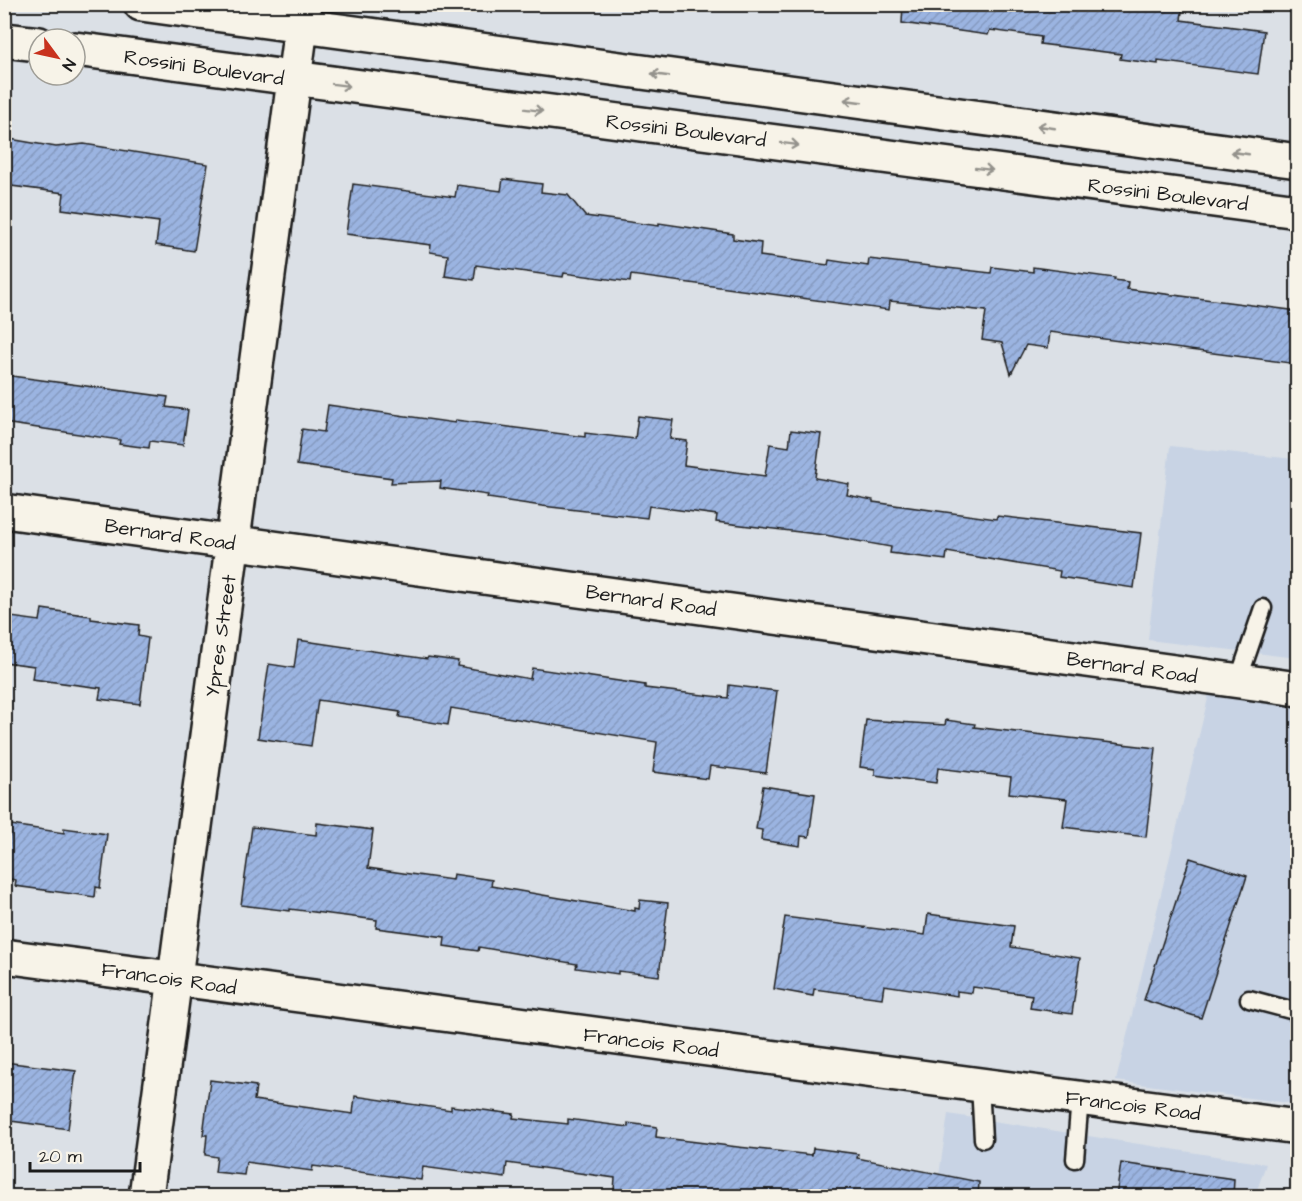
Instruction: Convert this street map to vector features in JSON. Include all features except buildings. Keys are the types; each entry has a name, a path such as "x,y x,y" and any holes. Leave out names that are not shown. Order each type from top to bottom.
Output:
{"street":[{"path":"141,4 303,15 1298,161"},
{"name":"Ypres Street","path":"146,1197 303,15"},
{"path":"4,40 27,43"},
{"name":"Rossini Boulevard","path":"87,51 1298,210"},
{"name":"Bernard Road","path":"4,511 1298,689"},
{"name":"Francois Road","path":"4,956 1298,1126"}],"lane":[{"path":"1238,681 1263,608"},
{"path":"1249,999 1298,1012"},
{"path":"980,1085 983,1139"},
{"path":"1075,1159 1080,1098"}],"shaded area":[{"path":"1170,446 1294,459 1297,449 1297,658 1148,640"},
{"path":"1209,694 1297,707 1297,1104 1116,1081"},
{"path":"948,1114 1266,1164 1255,1196 936,1196"}]}
